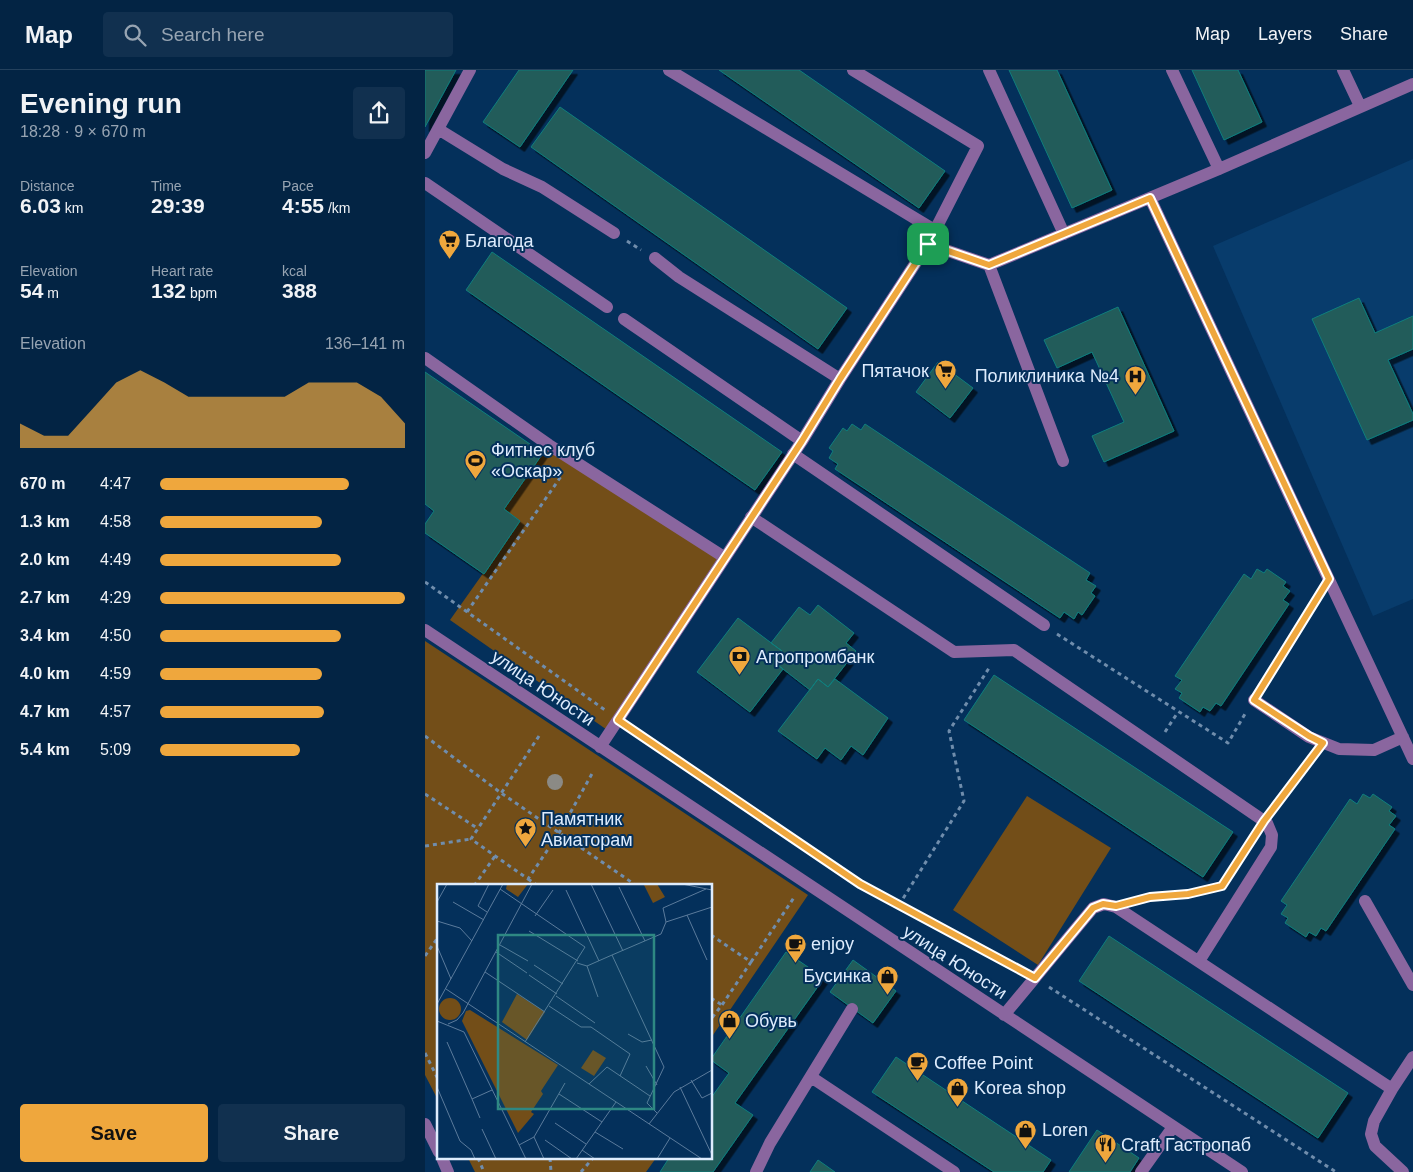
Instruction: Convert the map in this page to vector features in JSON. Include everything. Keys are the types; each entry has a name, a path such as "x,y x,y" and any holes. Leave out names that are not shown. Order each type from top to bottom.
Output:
{"street":[{"path":"425,152 470,70"},
{"path":"669,70 936,231"},
{"path":"600,747 802,441 928,244 978,146 853,70"},
{"path":"989,70 1064,234"},
{"path":"1172,70 1219,169"},
{"path":"1343,70 1360,106"},
{"path":"928,244 989,265 1219,169 1413,84"},
{"path":"438,129 503,169 542,187 614,233"},
{"path":"425,183 607,307"},
{"path":"1150,198 1413,759"},
{"path":"655,258 679,277 840,379"},
{"path":"989,265 1063,461"},
{"path":"624,319 802,441"},
{"path":"425,358 572,460 724,557"},
{"path":"793,454 1044,625"},
{"path":"751,517 954,652 1014,650 1267,823 1272,835 1271,847 1199,961"},
{"name":"улица Юности","path":"425,630 1242,1172"},
{"path":"1254,700 1309,736 1339,749 1374,750 1403,737"},
{"path":"1365,902 1413,985"},
{"path":"1004,1015 1093,908 1103,904 1116,906 1392,1089"},
{"path":"756,1172 770,1143 852,1009"},
{"path":"1403,1172 1375,1146 1371,1134 1374,1121 1413,1056"},
{"path":"811,1077 954,1172"},
{"path":"425,1124 437,1148"},
{"path":"1141,1172 1173,1126"},
{"path":"443,1160 449,1172"}],"path":[{"path":"614,233 655,258"},
{"path":"467,612 572,460"},
{"path":"1044,625 1228,743 1329,579"},
{"path":"425,582 618,720 860,884 1035,978 1336,1172"},
{"path":"899,905 964,801 949,731 1000,651"},
{"path":"1155,747 1178,712"},
{"path":"425,736 501,793 634,884"},
{"path":"471,839 539,736"},
{"path":"1264,821 1323,743"},
{"path":"529,884 528,879 559,833 593,772"},
{"path":"425,794 477,828"},
{"path":"425,846 471,839 535,884"},
{"path":"475,884 495,856"},
{"path":"1116,906 1150,897 1188,894 1222,886 1238,862"},
{"path":"713,1017 723,1006 805,882"},
{"path":"713,937 751,962"},
{"path":"425,956 437,939"},
{"path":"713,999 723,1006"},
{"path":"425,1053 437,1077"},
{"path":"478,1160 484,1172"},
{"path":"581,1172 591,1160"}],"shaded area":[{"path":"1413,159 1413,599 1373,616 1213,246"},
{"path":"549,445 724,557 610,732 450,620 520,521 504,509"},
{"path":"425,641 808,895 713,1035 713,884 437,884 437,1098 425,1075"},
{"path":"1027,796 1111,848 1038,965 953,910"},
{"path":"469,1160 655,1160 646,1172 475,1172"}],"building":[{"path":"425,70 456,70 425,127"},
{"path":"519,70 573,70 520,147 483,122"},
{"path":"719,70 799,70 945,171 919,208"},
{"path":"1009,70 1057,70 1112,190 1072,208"},
{"path":"1192,70 1238,70 1262,122 1224,140"},
{"path":"560,107 847,308 818,349 531,147"},
{"path":"492,252 782,452 755,490 466,290"},
{"path":"1359,298 1375,333 1413,316 1413,349 1388,360 1413,414 1413,420 1367,440 1312,319"},
{"name":"Поликлиника №4","path":"1118,307 1174,431 1104,462 1092,436 1124,422 1092,352 1057,368 1044,340"},
{"name":"Пятачок","path":"938,362 973,388 950,418 916,392"},
{"name":"Фитнес клуб «Оскар»","path":"425,372 543,453 504,509 520,521 484,574 425,533 425,524 434,511 425,504"},
{"path":"852,424 861,430 865,424 1090,573 1086,580 1096,586 1091,593 1095,596 1082,615 1078,612 1074,619 1064,612 1060,618 835,469 838,464 829,458 833,451 829,448 843,428 847,431"},
{"path":"1257,569 1264,573 1267,569 1286,582 1283,586 1290,591 1283,600 1289,604 1221,706 1216,703 1210,711 1203,707 1200,712 1179,698 1182,693 1175,689 1182,680 1175,676 1244,574 1251,579"},
{"path":"818,605 854,633 846,643 856,651 828,687 818,679 810,690 774,662 782,651 771,643 799,607 810,615"},
{"path":"738,618 782,651 774,662 783,669 750,712 697,672"},
{"path":"994,675 1233,832 1203,877 964,720"},
{"path":"818,679 828,687 835,679 888,718 863,755 851,746 841,760 825,748 817,759 778,731"},
{"path":"1363,794 1370,798 1373,794 1392,807 1389,811 1396,816 1389,825 1395,829 1326,931 1321,928 1316,936 1309,932 1306,937 1285,923 1288,918 1281,914 1287,905 1281,901 1350,799 1357,804"},
{"path":"1109,936 1348,1093 1318,1138 1079,981"},
{"path":"786,952 824,978 735,1103 753,1115 713,1172 660,1172 668,1160 713,1160 713,1095 729,1073 713,1061 713,1056"},
{"path":"853,960 896,991 873,1023 830,992"},
{"path":"896,1057 1051,1160 1043,1172 994,1172 872,1092"},
{"path":"1097,1130 1139,1158 1130,1172 1069,1172"},
{"path":"818,1160 835,1172 810,1172"}],"place":[{"name":"Благода","path":"449,260"},
{"name":"Пятачок","path":"945,390"},
{"name":"Поликлиника №4","path":"1135,395"},
{"name":"Фитнес клуб «Оскар»","path":"475,479"},
{"name":"Агропромбанк","path":"740,676"},
{"name":"Памятник Авиаторам","path":"525,848"},
{"name":"enjoy","path":"795,963"},
{"name":"Бусинка","path":"887,995"},
{"name":"Обувь","path":"729,1040"},
{"name":"Coffee Point","path":"918,1082"},
{"name":"Korea shop","path":"958,1107"},
{"name":"Loren","path":"1026,1149"},
{"name":"Craft Гастропаб","path":"1105,1164"}],"route":[{"path":"1150,198 1329,579 1254,700 1323,743 1264,821 1222,886 1188,894 1150,897 1116,906 1103,904 1093,908 1035,978 860,884 618,720 802,441 928,244 989,265 1150,198"}]}
